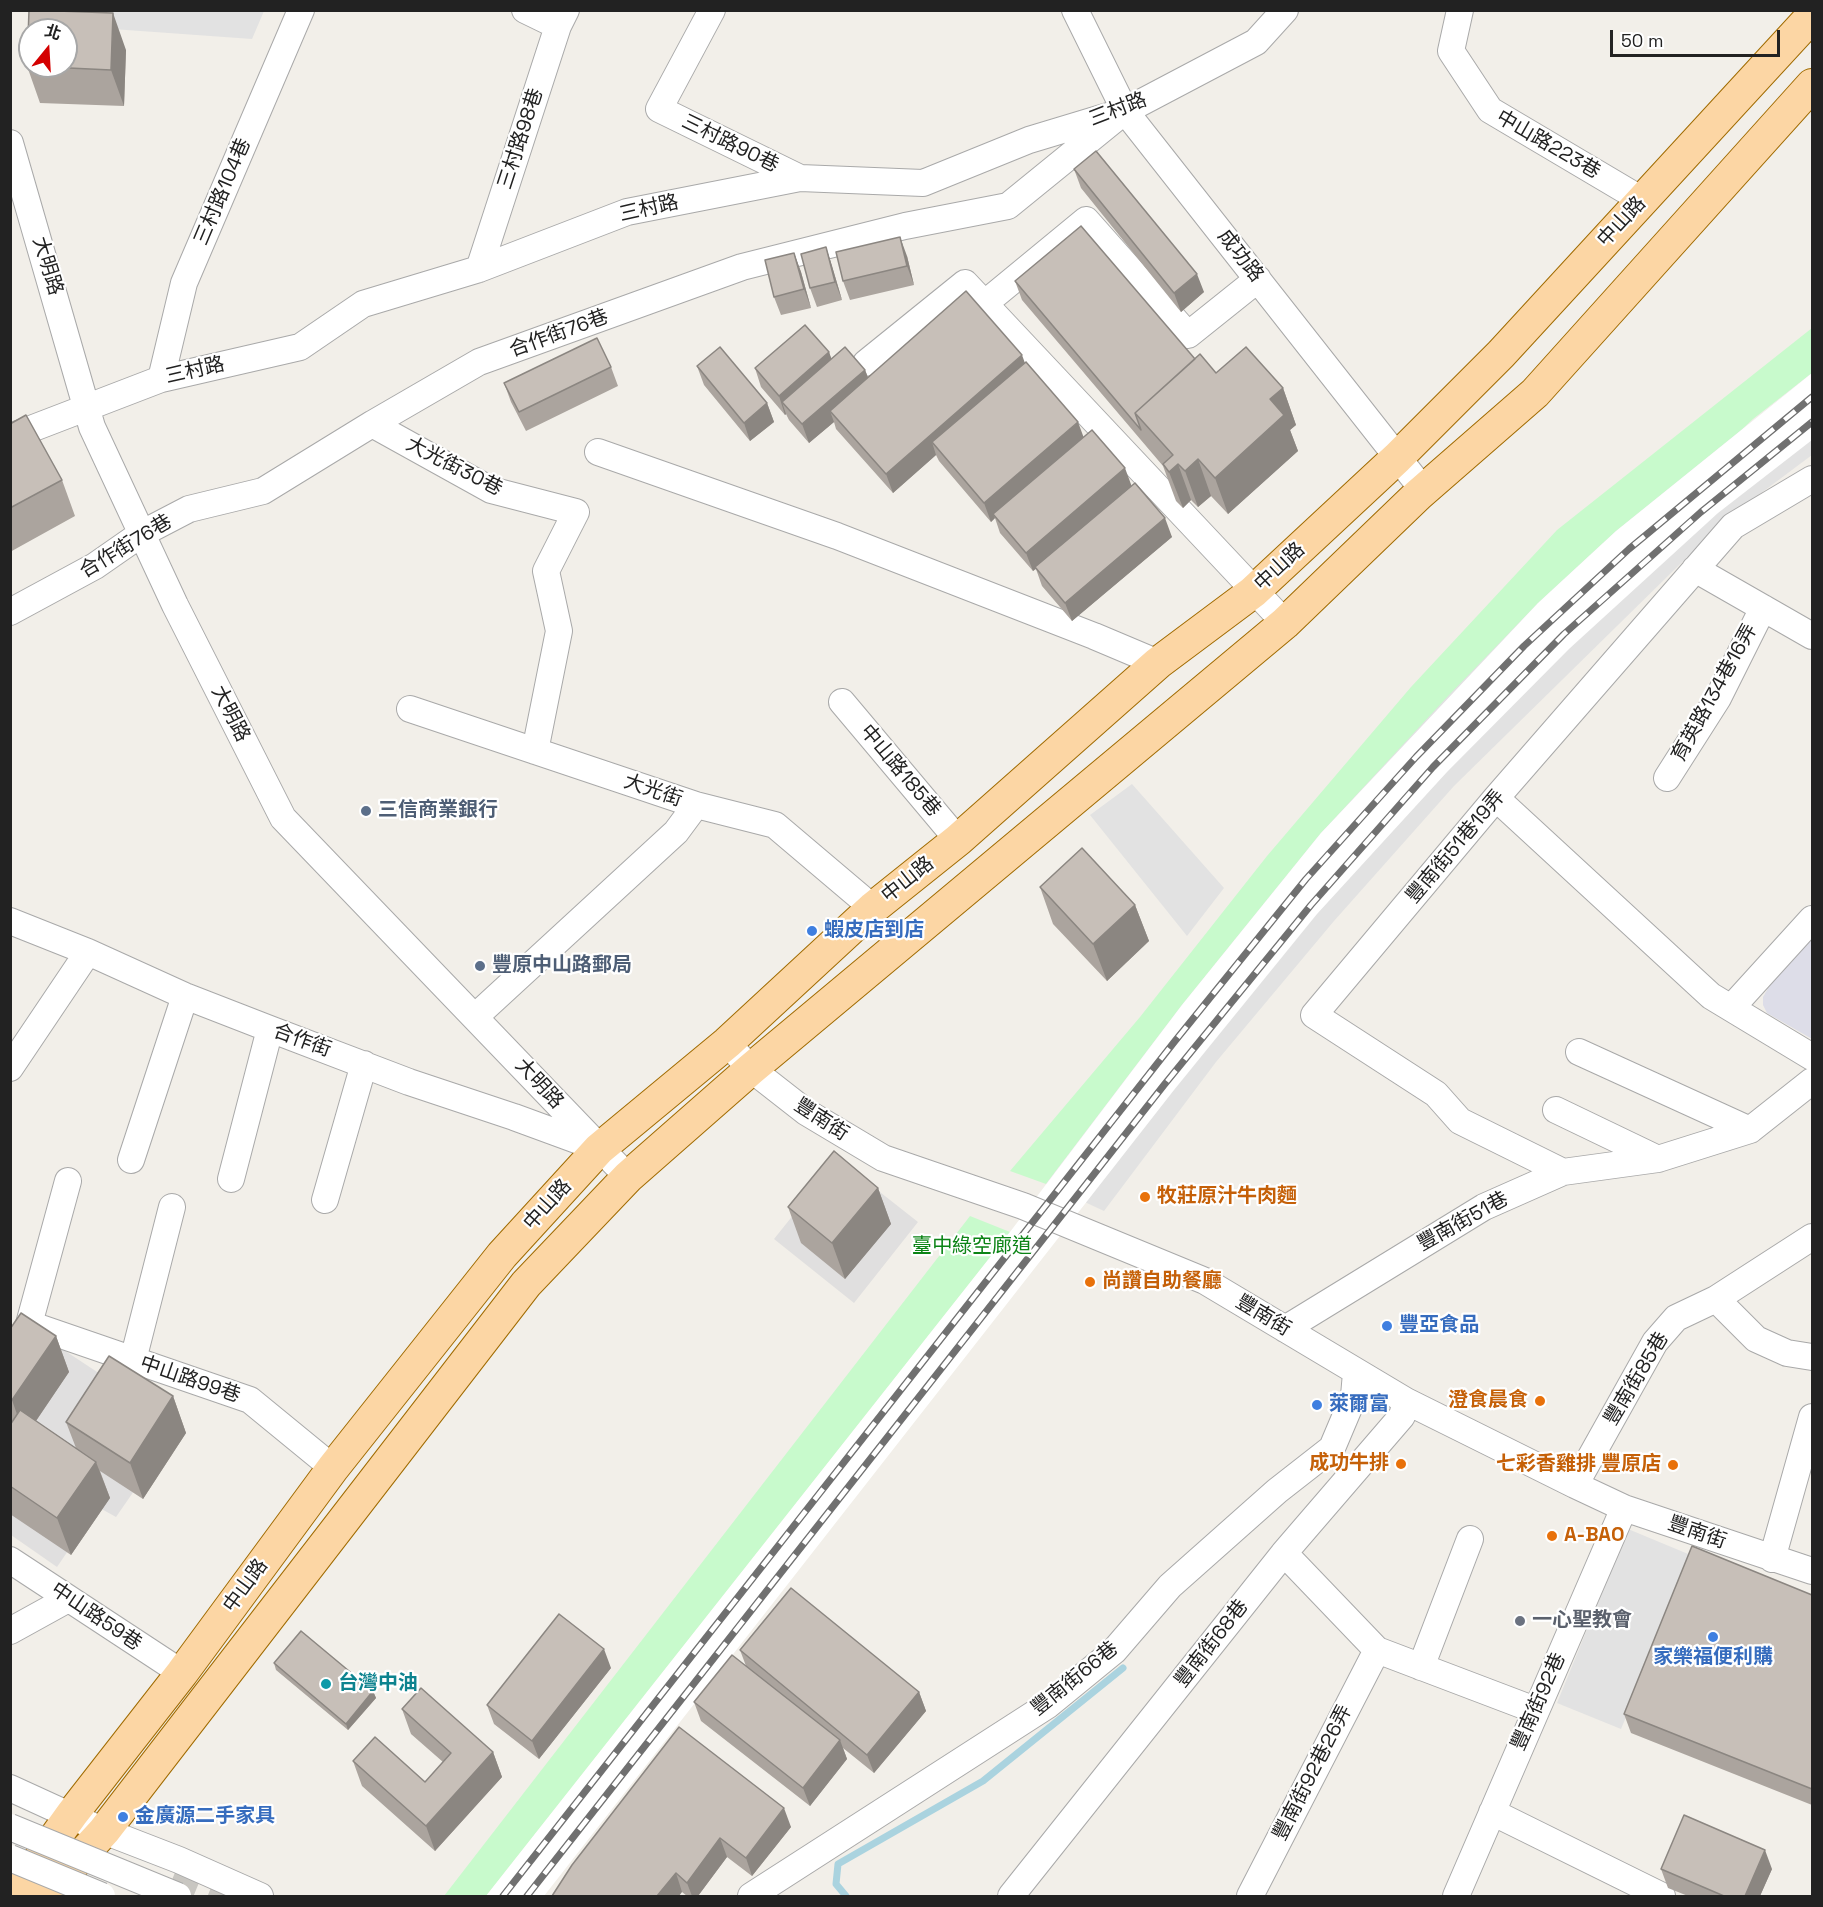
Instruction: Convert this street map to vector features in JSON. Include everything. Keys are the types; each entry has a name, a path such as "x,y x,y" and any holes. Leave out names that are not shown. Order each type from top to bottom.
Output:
{"main road":[{"name":"中山路","path":"23,1894 72,1814 182,1673 333,1468 502,1255 599,1149 727,1042 873,908 958,840 1158,663 1253,592 1396,458 1501,354 1812,16"},
{"name":"中山路","path":"23,1894 104,1831 526,1284 628,1177 751,1069 1285,623 1424,491 1535,393 1812,86"}],"street":[{"name":"三村路104巷","path":"161,378 184,283 301,10"},
{"path":"525,10 562,18"},
{"name":"三村路90巷","path":"712,10 659,109 800,178"},
{"name":"成功路","path":"1075,10 1125,111 1424,491"},
{"name":"三村路","path":"10,437 161,378 300,347 363,304 479,269 627,212 800,178 923,183 1029,140 1125,111 1256,42 1285,10"},
{"name":"中山路223巷","path":"1460,10 1451,51 1490,110 1642,200"},
{"name":"三村路98巷","path":"479,269 562,18"},
{"name":"合作街76巷","path":"10,612 95,566 141,534 189,509 263,491 479,362 742,267 905,226 1008,206 1125,111"},
{"name":"大明路","path":"10,143 86,409 141,534 283,818 476,1016 599,1149 628,1177"},
{"path":"984,304 1086,220 1188,335 1258,279"},
{"path":"866,363 965,283 1253,592 1285,623"},
{"name":"大光街30巷","path":"372,424 491,490 576,512 546,571 559,631 535,751"},
{"path":"598,452 837,536 1158,663"},
{"name":"豐南街51巷19弄","path":"1563,1172 1460,1121 1436,1094 1314,1015 1496,798 1732,526 1812,479"},
{"name":"育英路134巷16弄","path":"1695,569 1812,636"},
{"name":"育英路134巷16弄","path":"1667,778 1718,698 1763,608"},
{"name":"中山路185巷","path":"842,702 958,840"},
{"name":"大光街","path":"410,709 696,805 775,825 873,908"},
{"path":"1496,798 1711,996 1812,1057"},
{"path":"476,1016 676,832 696,805"},
{"path":"1732,1007 1812,919"},
{"name":"合作街","path":"10,921 88,952 185,996 270,1029 409,1082 514,1117 599,1149"},
{"path":"10,1068 88,952"},
{"path":"131,1160 185,996"},
{"path":"231,1179 270,1029"},
{"name":"豐南街","path":"727,1042 751,1069 806,1113 883,1158 1023,1206 1205,1281 1406,1401 1624,1508 1812,1571"},
{"path":"1579,1052 1750,1130"},
{"path":"325,1200 364,1064"},
{"name":"豐南街51巷","path":"1285,1329 1484,1207 1563,1172 1658,1160 1750,1130 1812,1081"},
{"path":"1556,1110 1658,1160"},
{"name":"中山路99巷","path":"68,1181 29,1324 250,1400 333,1468"},
{"path":"134,1360 172,1207"},
{"name":"豐南街85巷","path":"1575,1485 1655,1342 1676,1318 1716,1299 1812,1237"},
{"path":"1716,1299 1756,1339 1787,1353 1812,1357"},
{"name":"豐南街66巷","path":"750,1896 1048,1705 1114,1651 1170,1586 1277,1491 1332,1448 1354,1396 1356,1373"},
{"name":"豐南街68巷","path":"1022,1894 1284,1553 1402,1416 1406,1401"},
{"path":"1772,1559 1812,1417"},
{"name":"豐南街92巷","path":"1456,1896 1624,1508"},
{"path":"1421,1667 1470,1539"},
{"path":"1284,1553 1377,1650 1535,1710"},
{"name":"中山路59巷","path":"10,1560 182,1673"},
{"path":"10,1630 68,1599"},
{"name":"豐南街92巷26弄","path":"1250,1896 1377,1650"},
{"path":"10,1788 72,1814 104,1831 179,1860 260,1896"},
{"path":"1491,1812 1662,1896"},
{"path":"10,1827 176,1886"},
{"path":"104,1831 176,1886"},
{"path":"10,1858 102,1896"}],"shaded area":[{"path":"34,11 264,11 252,39 78,27 78,18 31,18"},
{"path":"1812,373 1812,455 1725,520 1454,786 1334,921 1216,1062 1104,1211 1046,1184 1182,1005 1321,833 1448,696 1538,603 1616,531"},
{"path":"1132,784 1224,888 1187,936 1090,815"},
{"path":"1812,934 1812,1039 1767,1013 1763,1005 1763,997 1774,978"},
{"path":"838,1159 918,1222 854,1303 774,1239"},
{"path":"38,1333 179,1426 116,1517 98,1507 57,1567 11,1535 10,1368"},
{"path":"1628,1529 1693,1556 1621,1729 1557,1703"}],"green space":[{"name":"臺中綠空廊道","path":"1812,328 1812,373 1753,419 1321,833 1182,1005 1046,1184 1010,1171 1140,1017 1267,856 1411,687 1557,530"},
{"name":"臺中綠空廊道","path":"970,1216 1010,1232 486,1896 444,1896"}],"pier":[{"path":"1812,373 1812,440 1718,513 1569,649 1447,772 1317,914 1174,1090 544,1896 486,1896 1010,1232 1182,1005 1321,833 1538,603 1616,531"}],"building":[{"path":"29,10 113,13 111,70 78,68 78,18 29,18"},
{"path":"1096,151 1197,274 1174,293 1074,169"},
{"path":"1081,226 1195,359 1135,413 1141,430 1015,281"},
{"path":"900,237 907,266 843,281 836,252"},
{"path":"826,247 835,282 810,288 801,254"},
{"path":"794,253 804,289 774,297 765,260"},
{"path":"966,291 1022,355 886,474 830,411"},
{"path":"805,325 829,352 779,396 755,368"},
{"path":"597,338 611,367 519,412 504,383"},
{"path":"720,347 767,403 744,423 697,366"},
{"path":"845,347 865,370 802,424 782,402"},
{"path":"1246,347 1283,388 1270,399 1284,415 1215,478 1198,459 1185,471 1178,464 1169,472 1163,464 1173,455 1135,413 1200,354 1216,373"},
{"path":"1026,362 1078,422 984,503 932,442"},
{"path":"26,415 62,480 10,508 10,424"},
{"path":"1092,430 1125,468 1026,553 993,514"},
{"path":"1135,483 1165,518 1065,603 1035,567"},
{"path":"1082,848 1135,905 1093,944 1040,887"},
{"path":"834,1151 878,1188 832,1243 788,1207"},
{"path":"21,1313 56,1336 12,1400 10,1399 10,1329"},
{"path":"109,1356 173,1396 130,1463 66,1422"},
{"path":"20,1410 96,1462 57,1518 10,1486 10,1425"},
{"path":"1692,1546 1812,1595 1812,1789 1624,1714"},
{"path":"791,1588 919,1692 867,1755 740,1650"},
{"path":"559,1614 604,1649 532,1741 487,1705"},
{"name":"台灣中油","path":"301,1631 373,1691 346,1724 274,1663"},
{"path":"732,1655 840,1740 803,1788 694,1702"},
{"path":"421,1688 493,1752 426,1826 353,1761 375,1737 425,1782 451,1753 402,1709"},
{"path":"679,1727 784,1808 746,1858 720,1838 687,1883 676,1873 657,1896 552,1896 572,1865"},
{"path":"1684,1815 1765,1850 1745,1896 1724,1896 1661,1869"}],"waterway":[{"path":"846,1896 836,1884 838,1864 983,1781 1123,1668"}],"tunnel":[{"path":"174,1875 226,1896"}],"railway":[{"path":"503,1896 1175,1041 1306,879 1416,757 1524,646 1629,549 1812,397"},
{"path":"527,1896 1164,1085 1311,905 1433,767 1564,634 1701,512 1812,422"}],"place":[{"name":"三信商業銀行","path":"366,811"},
{"name":"蝦皮店到店","path":"812,931"},
{"name":"豐原中山路郵局","path":"480,966"},
{"name":"牧莊原汁牛肉麵","path":"1145,1197"},
{"name":"尚讚自助餐廳","path":"1090,1282"},
{"name":"豐亞食品","path":"1387,1326"},
{"name":"澄食晨食","path":"1540,1401"},
{"name":"萊爾富","path":"1317,1405"},
{"name":"成功牛排","path":"1401,1464"},
{"name":"七彩香雞排 豐原店","path":"1673,1465"},
{"name":"A-BAO","path":"1552,1536"},
{"name":"一心聖教會","path":"1520,1621"},
{"name":"家樂福便利購","path":"1713,1637"},
{"name":"台灣中油","path":"326,1684"},
{"name":"金廣源二手家具","path":"123,1817"}]}
